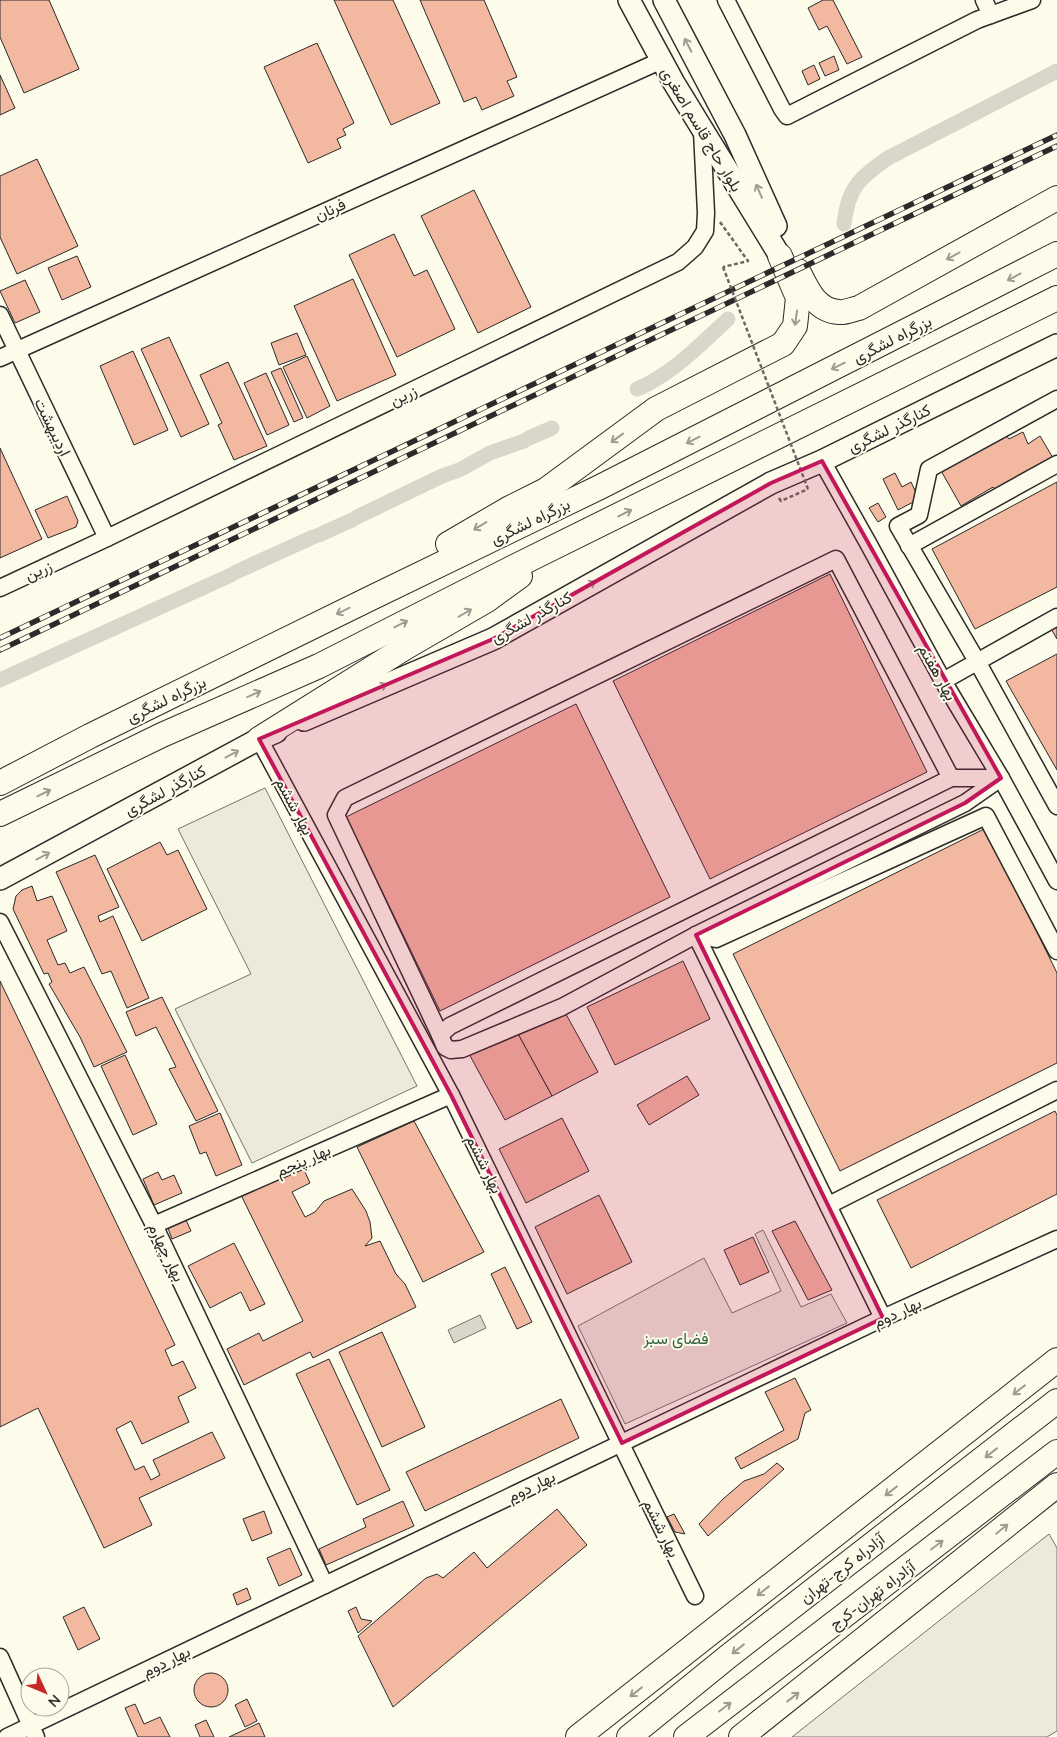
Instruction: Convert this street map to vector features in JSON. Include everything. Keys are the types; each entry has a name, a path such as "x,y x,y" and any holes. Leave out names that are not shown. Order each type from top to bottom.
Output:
{"highway":[{"path":"784,253 809,293 821,307 839,312 859,308 1057,198"},
{"path":"369,598 417,562 508,509 546,490 656,408 783,344 795,326 798,298 784,253"},
{"name":"بزرگراه لشگری","path":"0,782 369,598 609,483 1057,254"},
{"name":"بزرگراه لشگری","path":"0,814 162,735 319,666 510,569 1057,298"},
{"path":"259,739 398,652 488,600 522,574 588,532"},
{"path":"578,1737 1057,1360"},
{"name":"آزادراه کرج-تهران","path":"629,1737 738,1649 1057,1402"},
{"name":"آزادراه تهران-کرج","path":"686,1737 1057,1452"},
{"path":"741,1737 1057,1485"}],"main road":[{"name":"بلوار حاج قاسم اصغری","path":"629,0 660,61 702,131 784,253"},
{"name":"بلوار حاج قاسم اصغری","path":"664,0 735,135 784,253"},
{"path":"674,83 702,72"},
{"name":"کنارگذر لشگری","path":"0,879 259,739 493,639 771,483 822,461 1057,345"}],"street":[{"path":"726,0 787,116 977,20 1032,0"},
{"path":"984,0 991,15"},
{"name":"فرنان","path":"0,358 660,61"},
{"name":"زرین","path":"0,588 678,262 695,247 705,231 706,212 702,131"},
{"name":"اردیبهشت","path":"0,315 107,538"},
{"path":"1057,399 929,469 919,515 898,526 978,663 1057,806"},
{"name":"بهار هفتم","path":"822,461 943,681 1001,778 1057,880"},
{"path":"909,546 1057,464"},
{"path":"951,778 836,559 345,798 336,816 445,1047 451,1050 462,1049 562,1007 696,934 965,803 1001,778"},
{"path":"943,681 1057,617"},
{"name":"بهار ششم","path":"259,739 452,1095 695,1596"},
{"path":"440,1035 450,1026 951,778 1001,778"},
{"path":"696,934 716,939 986,816 1057,951"},
{"name":"بهار چهارم","path":"0,922 154,1225 324,1585"},
{"path":"696,934 884,1318"},
{"path":"829,1205 1057,1090"},
{"name":"بهار پنجم","path":"154,1225 452,1095"},
{"name":"بهار دوم","path":"7,1737 34,1731 324,1585 884,1318 1057,1238"},
{"path":"0,1657 34,1731"}],"path":[{"path":"706,212 721,222 748,261 723,267 808,489 781,501"}],"highlighted area":[{"path":"822,461 1001,778 965,803 696,935 883,1318 622,1443 451,1095 259,739 493,639 771,483"}],"green space":[{"path":"265,788 417,1086 252,1163 175,1009 251,974 178,829"},
{"name":"فضای سبز","path":"763,1230 801,1307 831,1294 847,1323 625,1424 578,1326 704,1258 732,1313 781,1291 755,1234"},
{"path":"1049,1534 1057,1548 1057,1731 1047,1737 792,1737"}],"shaded area":[{"path":"480,1315 486,1328 454,1343 448,1330"}],"building":[{"path":"0,0 49,0 79,69 24,93 0,37"},
{"path":"334,0 393,0 440,103 391,125"},
{"path":"420,0 484,0 517,77 507,81 514,96 482,110 476,97 464,102"},
{"path":"823,0 833,0 862,57 847,64 827,26 819,30 808,8"},
{"path":"317,43 354,123 343,129 346,135 337,139 341,148 308,163 264,67"},
{"path":"834,56 839,70 825,76 819,63"},
{"path":"814,65 820,79 808,85 802,71"},
{"path":"0,75 15,108 0,115"},
{"path":"37,159 78,246 17,274 0,237 0,176"},
{"path":"474,190 531,307 478,333 421,216"},
{"path":"394,234 414,276 427,270 455,329 397,357 349,255"},
{"path":"77,256 91,287 62,300 48,268"},
{"path":"353,279 396,375 337,401 294,306"},
{"path":"25,280 40,312 15,323 0,291"},
{"path":"297,333 306,355 279,365 271,343"},
{"path":"169,337 209,424 181,437 141,349"},
{"path":"133,351 168,430 134,445 100,366"},
{"path":"307,356 330,406 307,418 283,367"},
{"path":"228,362 267,446 234,460 218,425 222,423 200,375"},
{"path":"281,368 303,418 294,422 271,372"},
{"path":"266,373 289,425 267,435 244,383"},
{"path":"1023,432 1028,444 1040,436 1053,458 996,490 993,487 961,506 940,469 1004,433 1009,439"},
{"path":"0,448 42,539 0,558"},
{"path":"895,473 902,487 911,482 919,499 898,510 883,479"},
{"path":"1057,482 1057,587 975,629 932,549"},
{"path":"67,496 78,521 76,527 48,538 35,510"},
{"path":"878,503 886,517 878,522 869,508"},
{"path":"830,574 927,772 710,879 613,681"},
{"path":"1057,623 1057,639 1050,627"},
{"path":"1057,654 1057,770 1006,681"},
{"path":"576,704 670,897 440,1011 346,817"},
{"path":"986,828 1057,973 1057,1063 840,1171 733,954"},
{"path":"160,842 167,855 178,850 207,909 142,941 107,869"},
{"path":"95,855 119,907 98,916 100,922 113,916 149,998 127,1008 111,971 102,974 56,872"},
{"path":"32,886 37,901 52,896 67,931 47,940 58,965 65,963 70,973 84,967 127,1052 94,1067 80,1037 49,984 52,982 48,973 44,974 13,909 16,896 22,890"},
{"path":"683,961 710,1019 615,1065 587,1007"},
{"path":"0,981 175,1345 165,1350 172,1366 183,1361 196,1388 178,1397 189,1422 142,1444 131,1421 116,1429 135,1470 144,1466 151,1480 160,1475 153,1460 212,1432 225,1458 139,1498 152,1525 104,1548 38,1408 0,1427"},
{"path":"162,997 218,1111 196,1121 169,1069 176,1067 156,1027 136,1036 126,1012"},
{"path":"562,1007 598,1072 552,1096 517,1032"},
{"path":"517,1032 552,1096 505,1120 468,1052"},
{"path":"125,1055 157,1124 133,1135 101,1066"},
{"path":"687,1076 699,1095 649,1125 637,1105"},
{"path":"1055,1111 1057,1115 1057,1194 911,1268 877,1200"},
{"path":"220,1113 242,1165 216,1176 206,1152 200,1154 189,1126"},
{"path":"562,1118 589,1171 526,1203 499,1149"},
{"path":"414,1121 484,1252 423,1282 357,1147"},
{"path":"301,1163 310,1183 292,1192 305,1217 315,1212 324,1201 352,1189 366,1211 370,1222 372,1238 365,1246 380,1241 396,1274 405,1284 416,1307 313,1358 310,1352 244,1385 227,1349 259,1333 263,1341 303,1321 240,1193"},
{"path":"158,1172 162,1180 174,1175 182,1193 154,1205 143,1179"},
{"path":"599,1195 632,1262 567,1294 535,1227"},
{"path":"186,1220 191,1231 172,1239 168,1228"},
{"path":"795,1221 832,1290 808,1300 772,1231"},
{"path":"753,1237 769,1272 740,1285 724,1250"},
{"path":"234,1243 265,1304 250,1311 241,1292 210,1308 188,1266"},
{"path":"505,1267 532,1322 517,1329 491,1274"},
{"path":"382,1332 425,1427 382,1447 339,1352"},
{"path":"329,1359 390,1490 357,1505 296,1374"},
{"path":"795,1378 811,1410 805,1413 798,1439 741,1469 735,1458 784,1430 765,1392"},
{"path":"561,1399 579,1438 425,1511 406,1472"},
{"path":"777,1463 784,1469 708,1536 699,1524 744,1481 764,1474"},
{"path":"403,1501 414,1526 326,1565 319,1549 366,1527 363,1519"},
{"path":"557,1509 587,1545 393,1707 358,1636 426,1578 437,1574 443,1578 474,1552 487,1568"},
{"path":"264,1511 272,1533 252,1541 243,1519"},
{"path":"674,1514 685,1534 675,1532 667,1517"},
{"path":"290,1548 302,1575 279,1586 267,1558"},
{"path":"247,1588 251,1599 237,1605 233,1594"},
{"path":"84,1607 100,1639 78,1650 63,1617"},
{"path":"356,1607 361,1619 372,1621 358,1633 348,1611"},
{"path":"211,1673 218,1674 223,1678 227,1683 227,1697 223,1702 218,1706 211,1707 204,1706 199,1702 195,1697 194,1690 195,1683 199,1678 204,1674"},
{"path":"247,1699 257,1721 245,1727 235,1705"},
{"path":"135,1704 144,1724 160,1717 170,1737 138,1737 125,1708"},
{"path":"206,1720 214,1737 200,1737 195,1725"},
{"path":"259,1723 265,1737 229,1737"}],"waterway":[{"path":"844,224 848,201 852,193 862,178 878,165 888,158 1057,71"},
{"path":"637,389 674,367 728,319"},
{"path":"529,438 552,428"},
{"path":"463,468 490,453 524,441"},
{"path":"357,517 442,476 459,470"},
{"path":"319,535 352,520"},
{"path":"236,572 313,537"},
{"path":"0,680 231,575"}],"railway":[{"path":"0,638 1057,135"},
{"path":"0,650 1057,146"}]}
